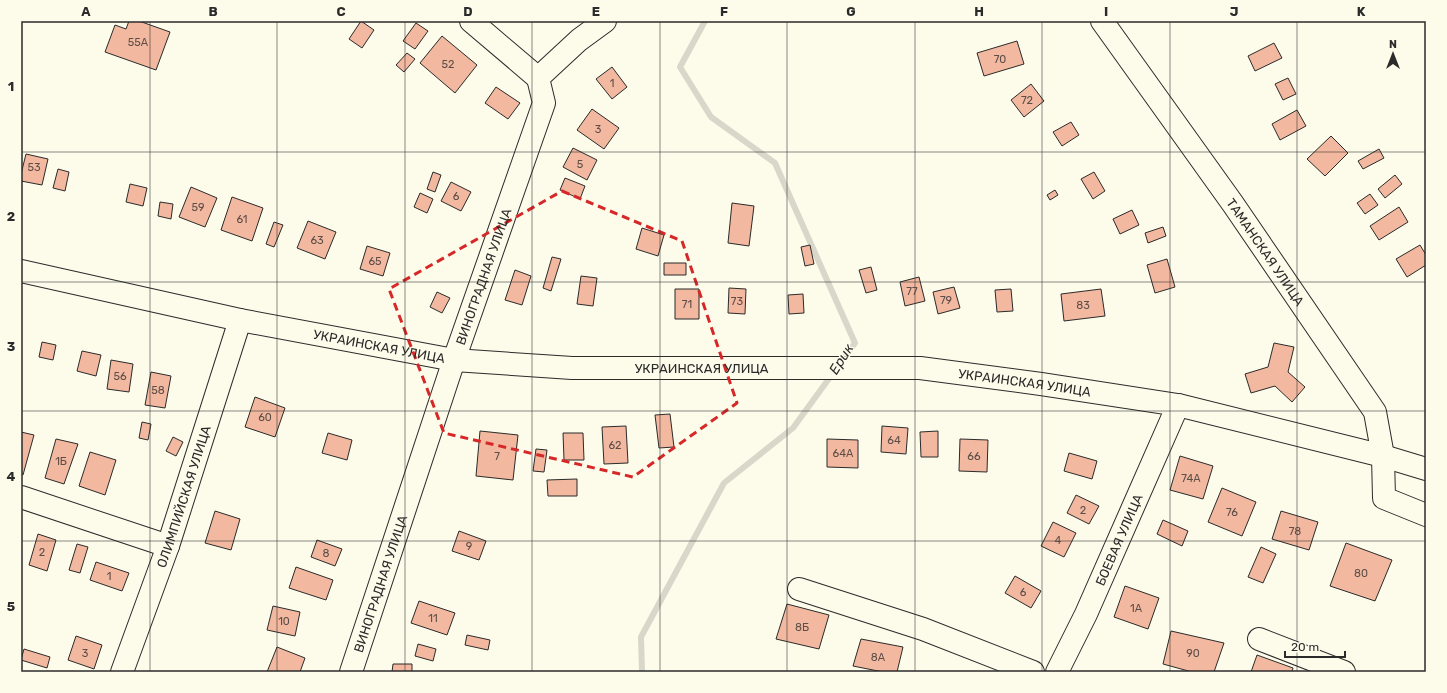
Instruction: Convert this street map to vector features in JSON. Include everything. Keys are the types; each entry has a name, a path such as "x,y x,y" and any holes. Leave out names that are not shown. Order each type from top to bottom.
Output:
{"street":[{"path":"471,21 538,78 579,40 605,21"},
{"name":"ТАМАНСКАЯ УЛИЦА","path":"1102,21 1233,204 1375,412 1383,456 1384,498 1426,514"},
{"name":"ВИНОГРАДНАЯ УЛИЦА","path":"351,672 454,360 544,103 538,78"},
{"name":"УКРАИНСКАЯ УЛИЦА","path":"21,270 240,320 454,360 572,368 920,368 1041,384 1178,405 1383,456"},
{"name":"ОЛИМПИЙСКАЯ УЛИЦА","path":"122,672 168,546 240,320"},
{"name":"БОЕВАЯ УЛИЦА","path":"1057,672 1086,614 1178,405"},
{"path":"1383,456 1426,469"},
{"path":"21,497 168,546"},
{"path":"799,589 923,629 1033,672"},
{"path":"1258,640 1344,672"}],"highlighted area":[{"path":"562,191 682,241 737,403 633,477 444,433 389,289"}],"building":[{"path":"129,21 139,21 170,32 156,70 105,52 115,25 126,29"},
{"path":"361,21 374,30 362,48 349,39"},
{"path":"416,23 428,31 415,49 403,41"},
{"path":"442,36 477,65 455,93 420,63"},
{"path":"1017,41 1024,64 984,76 977,53"},
{"path":"1274,43 1282,58 1255,71 1248,56"},
{"path":"407,53 415,59 404,72 396,65"},
{"path":"612,67 627,87 612,99 596,79"},
{"path":"1288,78 1296,94 1283,100 1275,84"},
{"path":"1031,84 1044,101 1024,117 1011,100"},
{"path":"496,87 520,103 508,119 485,103"},
{"path":"592,109 619,128 604,149 577,130"},
{"path":"1297,110 1306,126 1280,140 1272,124"},
{"path":"1071,122 1079,135 1062,146 1053,132"},
{"path":"1331,136 1348,153 1325,176 1307,159"},
{"path":"573,148 597,160 587,180 563,167"},
{"path":"1379,149 1384,158 1363,169 1358,161"},
{"path":"26,154 48,159 42,185 21,181 21,174"},
{"path":"58,169 69,172 65,191 53,188"},
{"path":"433,172 441,175 435,192 427,189"},
{"path":"1094,172 1105,191 1093,199 1081,179"},
{"path":"1395,175 1402,184 1385,198 1378,189"},
{"path":"565,178 585,186 580,199 560,190"},
{"path":"451,182 471,192 461,211 441,201"},
{"path":"130,184 147,188 143,206 126,202"},
{"path":"191,187 217,198 205,227 179,217"},
{"path":"1055,190 1058,195 1050,200 1047,195"},
{"path":"420,193 433,199 427,213 414,207"},
{"path":"1370,194 1378,205 1365,214 1357,203"},
{"path":"232,197 263,208 252,241 221,230"},
{"path":"160,202 173,204 171,219 158,216"},
{"path":"732,203 754,206 749,246 728,243"},
{"path":"1399,207 1408,222 1379,240 1370,226"},
{"path":"1132,210 1139,225 1120,234 1113,219"},
{"path":"308,221 336,232 325,259 297,248"},
{"path":"274,222 283,225 274,247 266,244"},
{"path":"1163,227 1166,236 1148,243 1145,233"},
{"path":"642,228 664,235 658,256 636,249"},
{"path":"810,245 814,264 805,266 801,247"},
{"path":"1420,245 1426,255 1426,265 1407,277 1396,259"},
{"path":"367,246 390,253 383,276 360,269"},
{"path":"552,257 561,259 551,291 543,288"},
{"path":"1167,259 1175,287 1155,293 1147,265"},
{"path":"664,263 686,263 686,275 664,275"},
{"path":"871,267 877,290 866,293 859,270"},
{"path":"515,270 531,276 522,305 505,300"},
{"path":"581,276 597,278 593,306 577,304"},
{"path":"919,277 925,301 905,306 900,282"},
{"path":"954,287 960,308 938,314 933,292"},
{"path":"729,288 746,289 745,314 728,313"},
{"path":"675,289 699,289 699,319 675,319"},
{"path":"1011,289 1013,311 997,312 995,290"},
{"path":"1101,289 1105,316 1064,321 1061,294"},
{"path":"437,292 450,298 442,313 430,307"},
{"path":"803,294 804,313 789,314 788,295"},
{"path":"42,342 56,345 53,360 39,357"},
{"path":"1274,343 1294,347 1288,372 1305,387 1292,402 1275,386 1251,393 1245,374 1268,367"},
{"path":"82,351 101,355 96,376 77,371"},
{"path":"111,360 133,364 129,392 107,389"},
{"path":"151,372 171,376 165,408 145,405"},
{"path":"255,397 285,408 275,437 245,427"},
{"path":"670,414 674,447 659,448 655,415"},
{"path":"142,422 151,424 148,440 139,438"},
{"path":"626,426 628,463 604,464 602,427"},
{"path":"882,426 908,428 906,454 881,452"},
{"path":"480,431 518,435 513,480 476,476"},
{"path":"938,431 938,457 921,457 920,432"},
{"path":"21,432 34,435 23,475 21,474"},
{"path":"328,433 352,440 347,460 322,453"},
{"path":"563,433 583,433 584,460 564,460"},
{"path":"173,437 183,442 176,456 166,451"},
{"path":"56,439 78,444 64,484 45,478"},
{"path":"827,439 858,440 858,468 827,467"},
{"path":"960,439 988,440 987,472 959,471"},
{"path":"536,449 547,450 544,472 533,471"},
{"path":"90,452 116,460 105,495 79,486"},
{"path":"1069,453 1097,461 1092,479 1064,471"},
{"path":"1180,456 1213,466 1203,499 1170,490"},
{"path":"577,479 577,496 548,496 547,480"},
{"path":"1222,488 1256,502 1242,536 1208,522"},
{"path":"1076,495 1099,506 1089,524 1067,513"},
{"path":"215,511 240,519 231,550 205,543"},
{"path":"1281,511 1318,522 1309,550 1272,539"},
{"path":"1163,520 1188,531 1182,546 1157,534"},
{"path":"1053,522 1076,533 1064,557 1041,546"},
{"path":"459,531 486,541 479,560 452,551"},
{"path":"38,534 56,540 47,571 29,565"},
{"path":"317,540 342,549 335,566 311,557"},
{"path":"1346,543 1392,560 1375,601 1330,586"},
{"path":"77,544 88,547 80,573 69,570"},
{"path":"1261,547 1276,554 1263,583 1248,577"},
{"path":"96,562 129,573 122,591 90,580"},
{"path":"296,567 333,580 326,600 289,588"},
{"path":"1015,576 1041,591 1031,608 1005,593"},
{"path":"1125,586 1159,598 1148,629 1114,617"},
{"path":"419,601 455,613 447,635 411,623"},
{"path":"787,604 829,615 819,649 776,639"},
{"path":"273,606 300,612 295,636 267,630"},
{"path":"1171,631 1224,643 1214,672 1192,672 1163,664"},
{"path":"467,635 490,640 488,650 465,645"},
{"path":"76,636 102,645 94,669 68,660"},
{"path":"861,639 903,647 897,672 883,672 853,666"},
{"path":"418,644 436,649 433,661 415,656"},
{"path":"277,647 305,658 300,672 267,672"},
{"path":"24,649 50,657 47,668 21,660"},
{"path":"1257,655 1293,668 1292,672 1251,672"},
{"path":"393,664 412,664 412,672 392,672"}],"waterway":[{"name":"Ерик","path":"705,21 680,67 711,117 775,163 855,343 840,364"},
{"name":"Ерик","path":"642,672 641,637 724,483 793,428 833,373"}]}
